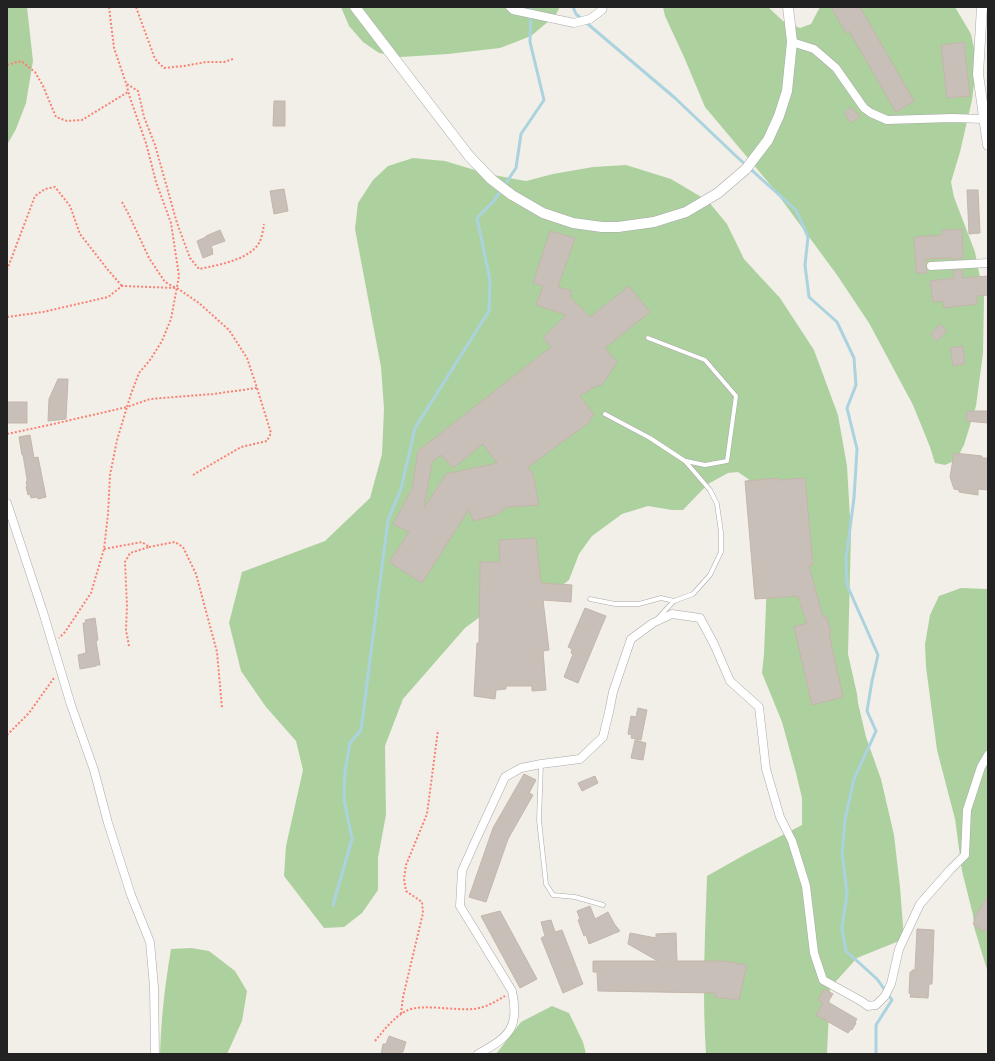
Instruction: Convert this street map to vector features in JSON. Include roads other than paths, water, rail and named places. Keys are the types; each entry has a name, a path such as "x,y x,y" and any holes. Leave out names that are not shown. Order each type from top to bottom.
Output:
{"street":[{"path":"355,7 469,156 491,179 512,195 543,213 573,223 618,228 654,222 686,212 718,193 746,169 768,140 779,116 787,91 792,42 788,7"},
{"path":"510,7 513,10 574,23 590,19 602,10 603,7"},
{"path":"982,7 978,74 988,145"},
{"path":"792,42 814,49 836,68 864,108 876,116 887,120 952,118 984,119"},
{"path":"930,266 988,263"},
{"path":"7,503 44,612 71,705 94,770 108,822 131,895 150,942 154,987 155,1054"},
{"path":"478,1054 494,1045 507,1034 514,1020 515,1005 512,991 460,906 462,871 506,777 521,768 580,759 603,737 613,692 631,639 653,623 672,614 700,618 714,644 730,682 759,707 766,770 780,817 792,841 806,886 814,953 823,980 868,1006 876,1005 885,996 890,986 899,949 920,904 965,855 967,810 981,767 988,755"}],"lane":[{"path":"648,338 705,360 736,396 727,461 705,465 685,461"},
{"path":"590,599 615,604 640,604 661,598 674,600 692,594 710,575 721,552 721,532 717,504 710,490 685,461 650,438 605,414"},
{"path":"653,623 674,600"},
{"path":"541,764 539,820 546,884 554,895 575,897 604,905"}],"waterway":[{"path":"333,905 352,839 344,799 345,772 350,743 361,730 388,520 401,489 415,428 489,311 490,280 477,218 493,202 516,168 521,134 544,100 530,42 531,7"},
{"path":"573,7 576,14 675,98 796,210 808,237 805,265 809,297 837,322 854,358 856,385 847,408 857,449 854,498 846,559 847,585 878,655 867,711 876,731 854,779 845,820 842,853 847,893 842,928 846,951 877,979 892,1000 876,1025 876,1054"}]}
